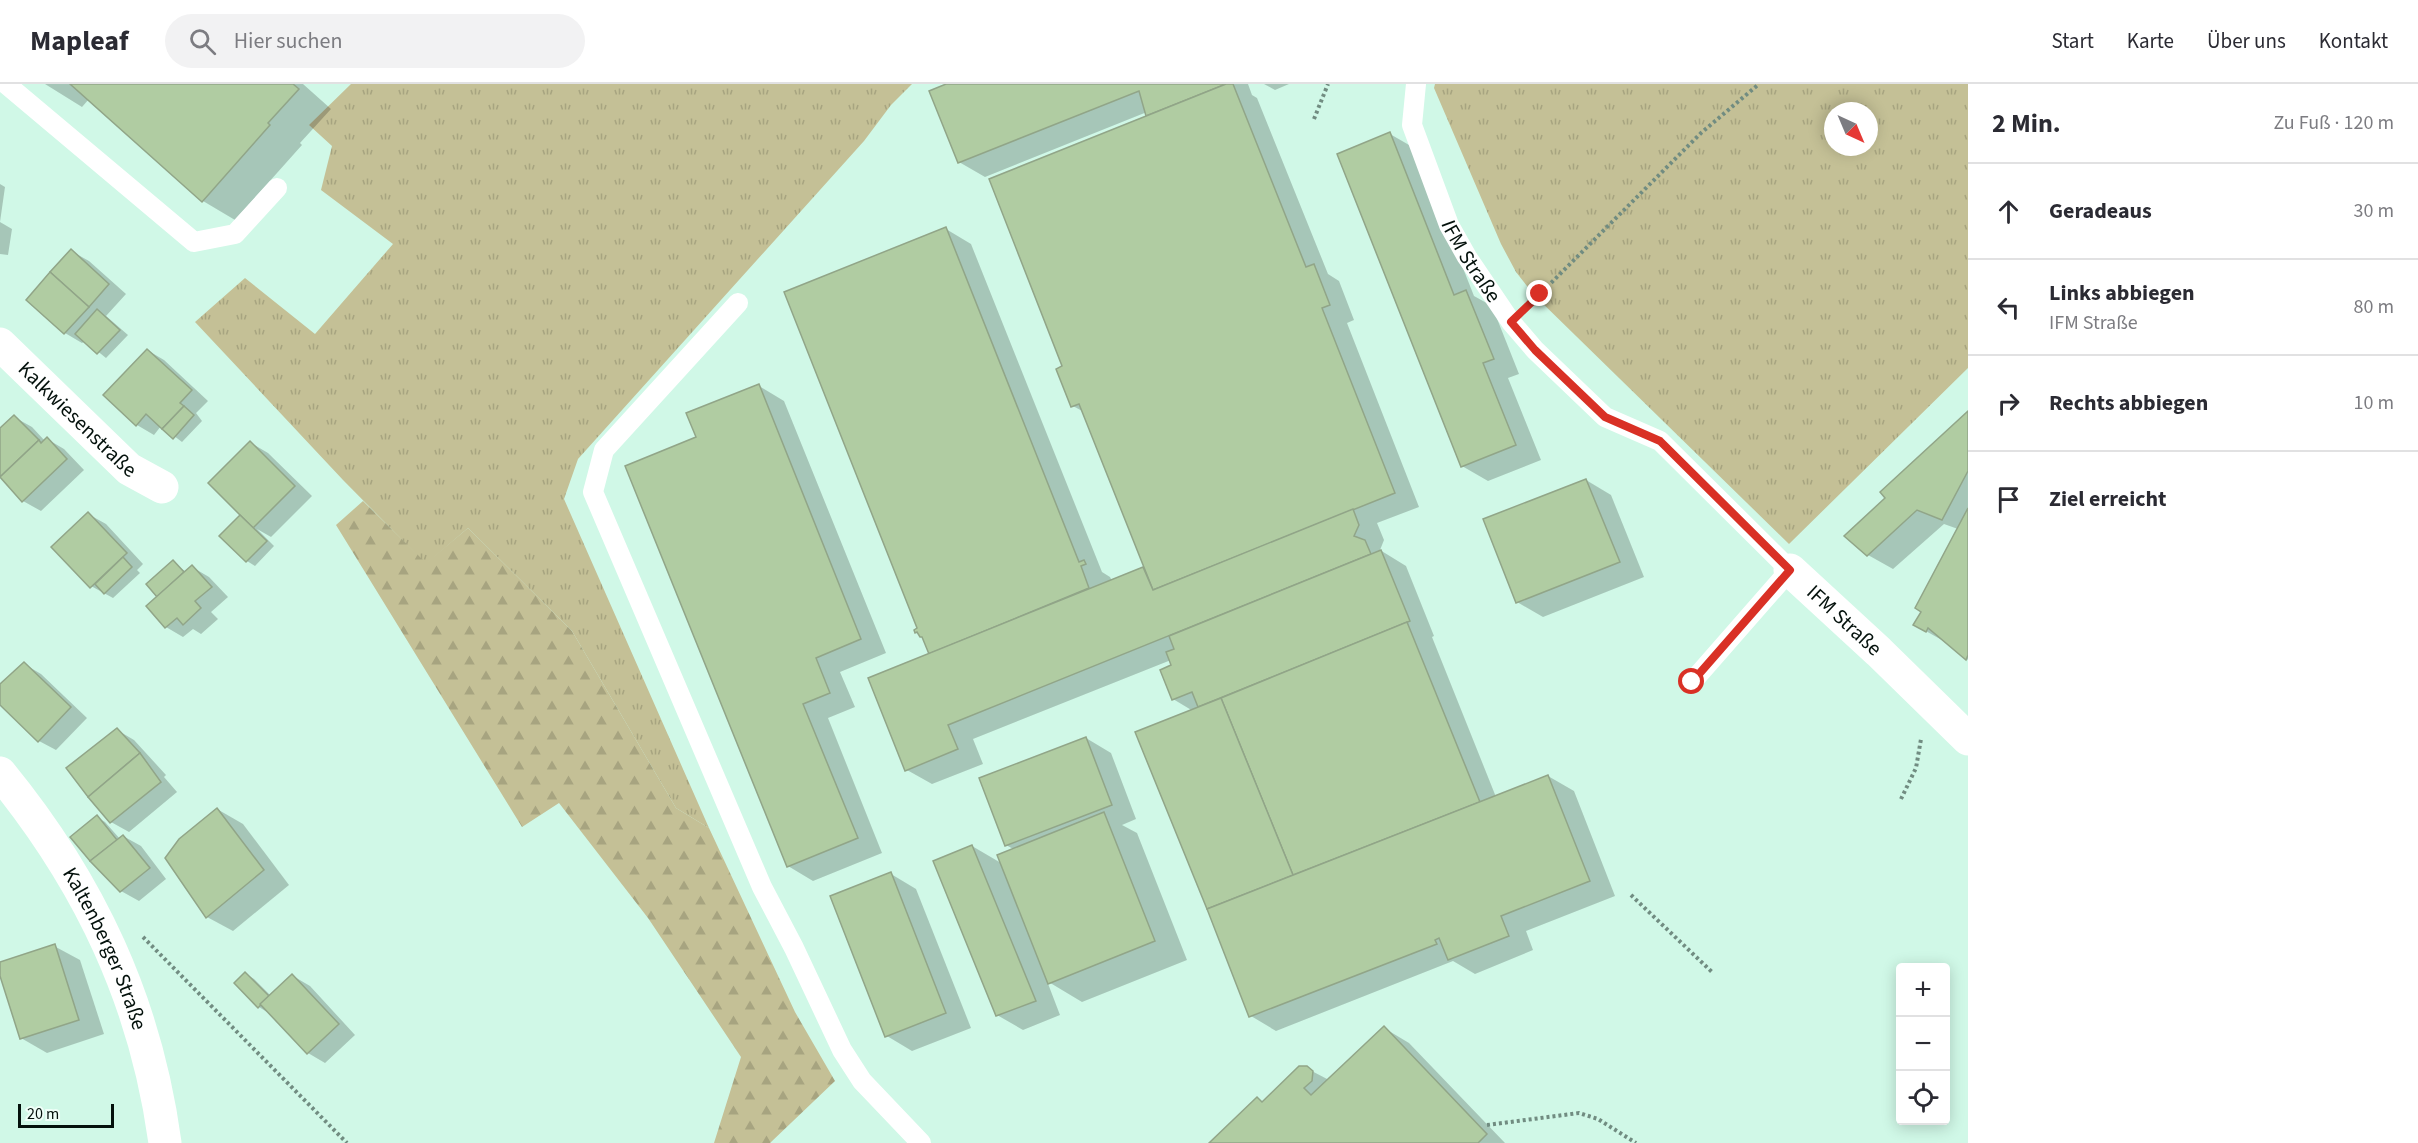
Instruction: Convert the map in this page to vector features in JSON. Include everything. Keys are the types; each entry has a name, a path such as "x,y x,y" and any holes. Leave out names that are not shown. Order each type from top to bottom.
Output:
{"street":[{"name":"Kalkwiesenstraße","path":"0,344 129,469 162,487"},
{"name":"IFM Straße","path":"1790,570 1966,734"},
{"name":"Kaltenberger Straße","path":"0,773 30,810 65,862 81,887 102,929 130,994 159,1094 165,1143"}],"lane":[{"path":"6,84 194,242 235,234 277,188"},
{"name":"IFM Straße","path":"1416,84 1412,125 1449,225 1467,257 1511,322 1535,350 1605,417 1660,441 1790,570"},
{"path":"738,303 604,450 593,492 762,887 843,1050 862,1080 921,1143"},
{"path":"1692,682 1790,570"}],"path":[{"path":"1314,119 1328,84"},
{"path":"1511,322 1701,133 1759,84"},
{"path":"1901,799 1916,768 1927,699"},
{"path":"1630,895 1712,972"},
{"path":"142,936 347,1143"},
{"path":"1487,1125 1579,1113 1598,1119 1636,1143"}],"green space":[{"path":"351,84 912,84 891,105 864,141 578,459 564,499 709,828 676,808 572,631 468,528 426,564 343,480 195,322 245,278 315,334 393,244 321,190 332,146 309,125"},
{"path":"1435,84 1968,84 1968,368 1789,544 1534,295 1516,272 1501,244 1434,88"},
{"path":"363,501 426,563 468,528 572,631 676,808 709,828 795,1012 835,1081 770,1143 714,1143 741,1057 648,918 559,803 522,827 336,525"}],"building":[{"path":"70,84 293,84 299,89 202,202"},
{"path":"946,84 1226,84 1146,116 1139,91 958,163 929,91"},
{"path":"1226,84 1233,84 1306,267 1314,264 1330,305 1322,308 1395,493 1153,590 1079,404 1071,407 1056,369 1062,366 989,179"},
{"path":"1390,132 1454,295 1466,290 1494,359 1483,363 1516,445 1461,467 1337,154"},
{"path":"946,227 1079,562 1084,560 1086,564 1081,566 1089,588 929,654 922,637 917,632 915,633 914,630 917,628 784,292"},
{"path":"71,249 109,284 89,307 50,272"},
{"path":"50,272 89,307 64,334 26,300"},
{"path":"97,309 120,330 97,354 75,334"},
{"path":"147,349 192,390 180,403 184,406 162,429 146,414 136,426 103,395"},
{"path":"759,384 861,639 816,658 830,693 803,704 858,838 787,867 625,466 696,437 686,413"},
{"path":"184,406 194,415 173,439 162,429"},
{"path":"1968,411 1968,471 1942,520 1917,510 1867,556 1844,536 1885,498 1880,492"},
{"path":"14,415 39,440 0,477 0,428"},
{"path":"47,437 67,459 22,502 0,477 39,440 41,443"},
{"path":"250,441 295,486 253,528 208,483"},
{"path":"1586,479 1620,562 1516,603 1483,519"},
{"path":"1968,508 1968,655 1966,660 1928,628 1926,632 1913,625 1921,612 1915,608"},
{"path":"1353,509 1359,525 1354,536 1365,540 1371,554 948,725 958,749 905,771 868,678 1143,567 1153,590"},
{"path":"88,512 127,553 90,588 51,547"},
{"path":"240,515 267,541 246,562 219,536"},
{"path":"1381,550 1410,621 1198,707 1192,692 1172,700 1160,670 1171,665 1166,652 1174,649 1169,636"},
{"path":"123,557 132,567 104,594 95,584"},
{"path":"173,560 184,572 157,597 146,584"},
{"path":"192,565 212,587 195,601 201,608 183,625 177,618 165,628 146,606"},
{"path":"1407,622 1480,802 1293,875 1221,698"},
{"path":"24,662 71,707 38,742 0,705 0,684"},
{"path":"1221,698 1293,875 1207,909 1135,732"},
{"path":"117,728 140,753 88,797 66,768"},
{"path":"1086,737 1112,805 1005,846 979,778"},
{"path":"140,753 161,782 110,823 88,797"},
{"path":"1548,775 1590,881 1501,916 1509,936 1448,960 1439,938 1435,940 1437,944 1249,1017 1207,909"},
{"path":"217,808 264,870 206,918 165,858 179,839"},
{"path":"1104,812 1155,941 1048,984 997,855"},
{"path":"97,815 117,840 90,861 70,837"},
{"path":"123,835 150,868 120,892 90,861"},
{"path":"972,845 1036,1001 996,1016 933,861"},
{"path":"891,872 946,1013 885,1037 830,896"},
{"path":"55,944 79,1020 20,1039 0,976 0,962"},
{"path":"245,972 269,996 258,1008 234,983"},
{"path":"292,974 339,1024 307,1054 260,1004"},
{"path":"1384,1026 1487,1134 1478,1143 1209,1143 1257,1097 1262,1102 1299,1066 1307,1066 1313,1071 1312,1081 1304,1088 1311,1095"}],"route":[{"path":"1540,294 1511,322 1535,350 1605,417 1660,441 1790,570 1692,682"}]}
